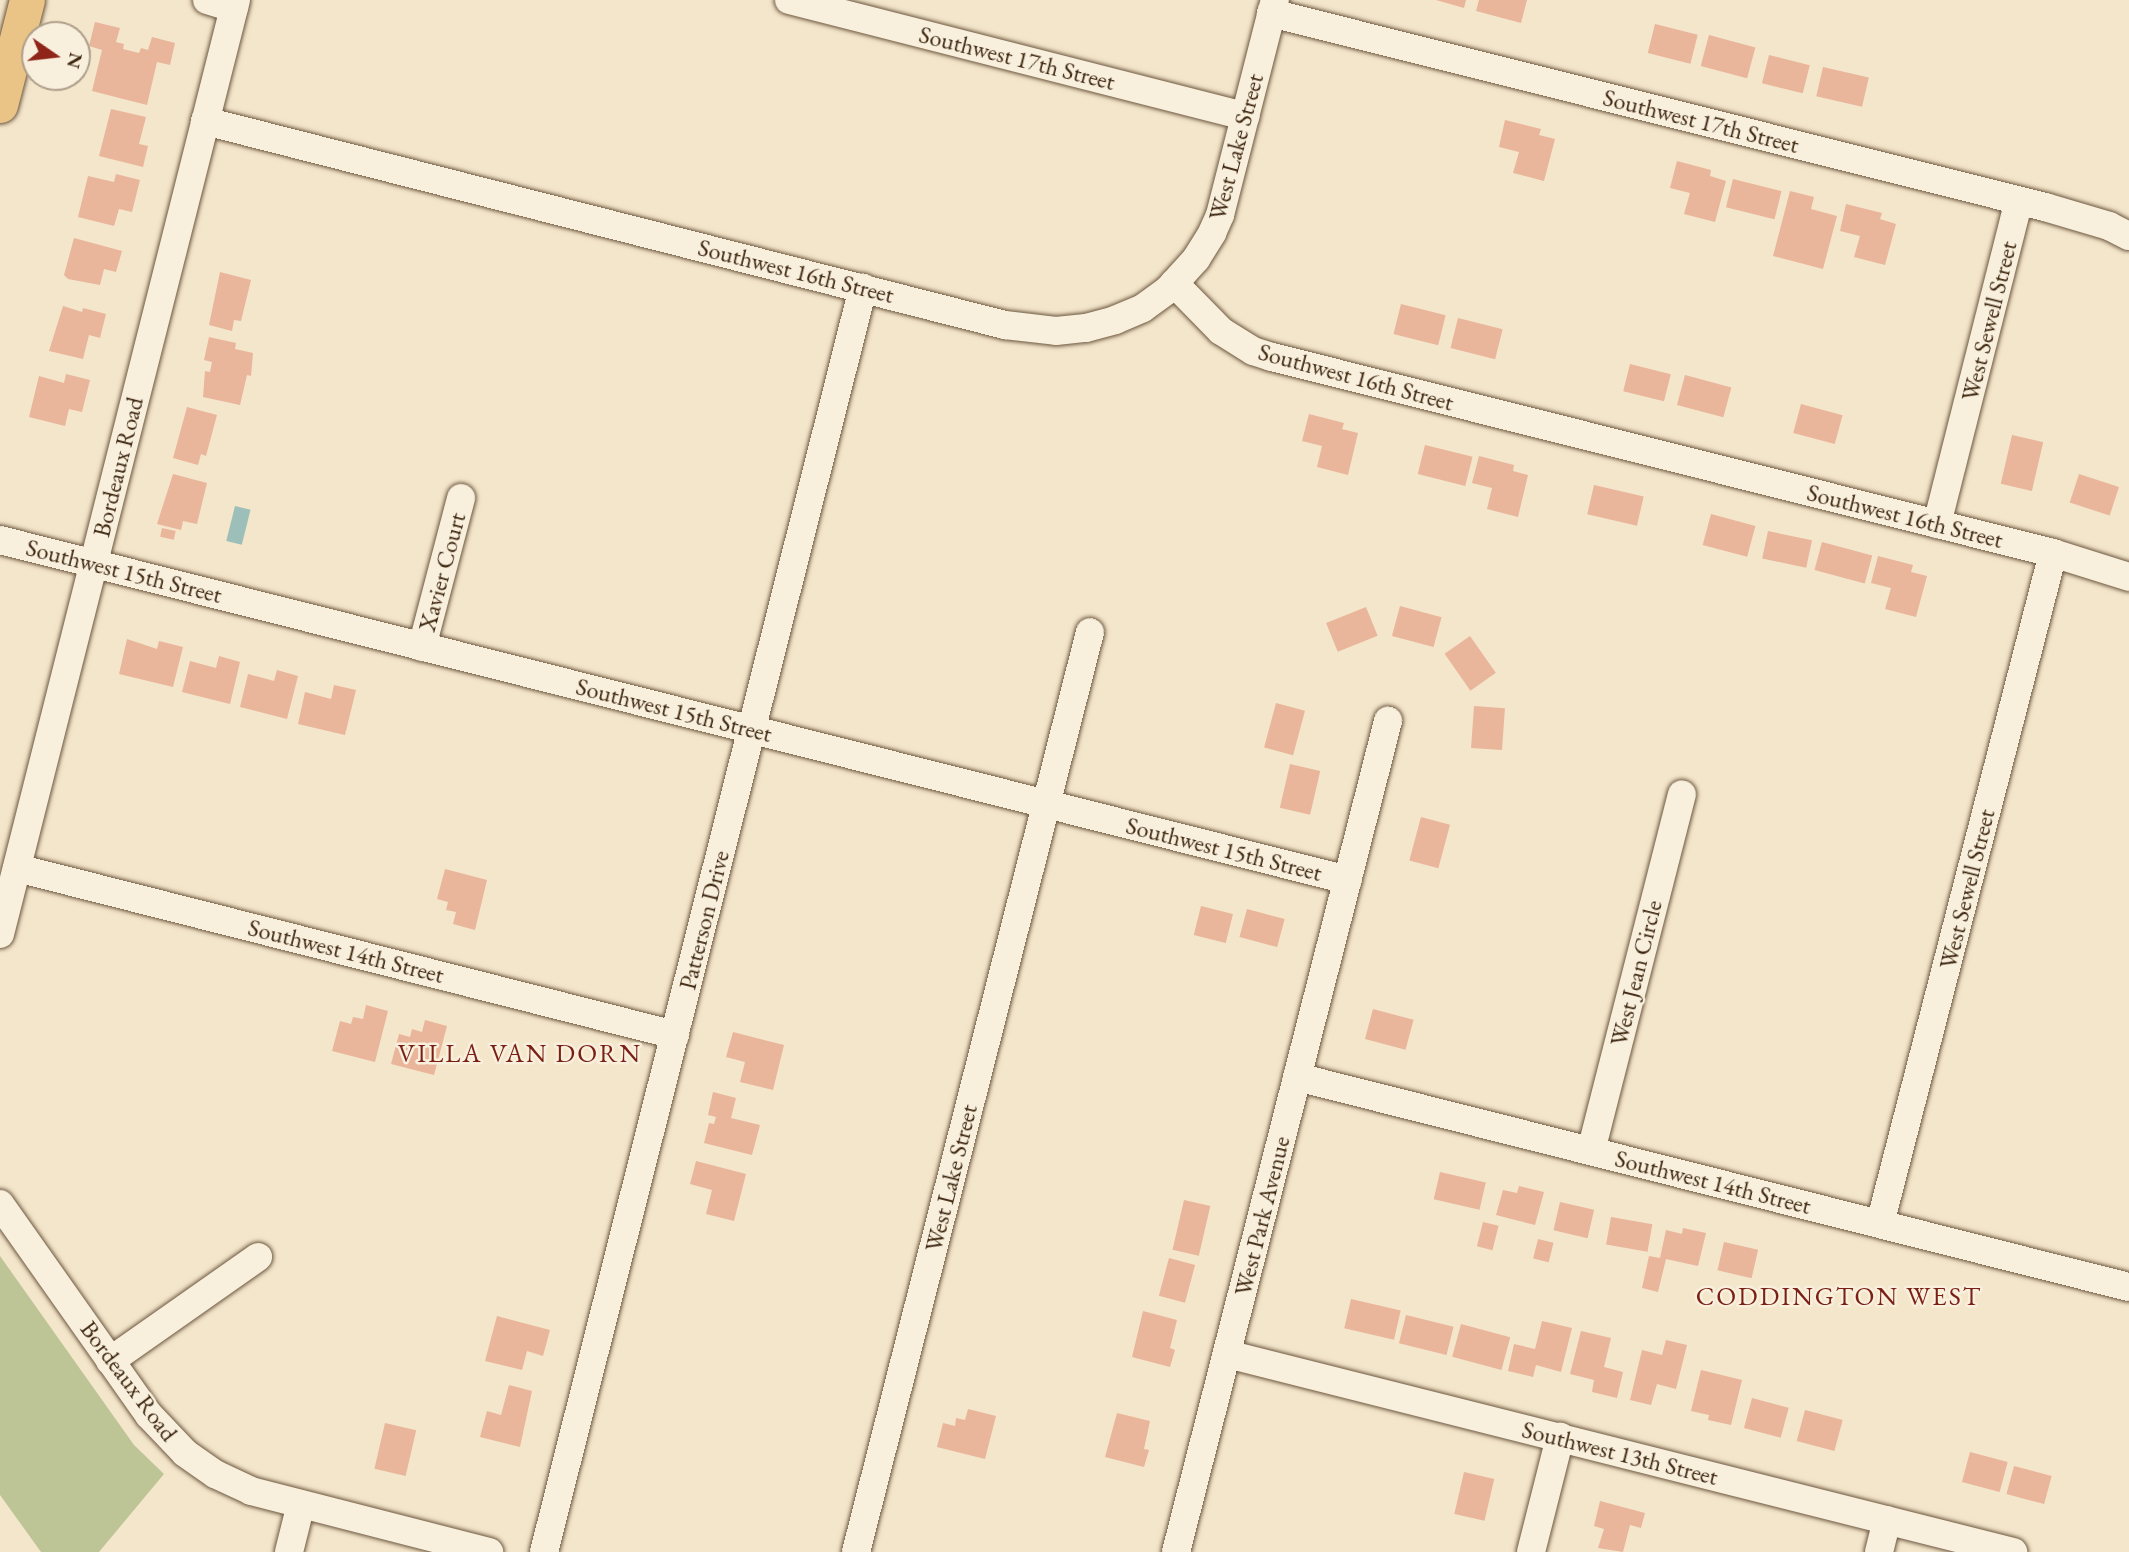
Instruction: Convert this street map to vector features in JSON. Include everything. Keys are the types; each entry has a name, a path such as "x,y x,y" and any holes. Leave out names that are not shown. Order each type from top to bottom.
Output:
{"main road":[{"path":"0,105 27,0"}],"street":[{"path":"207,0 235,4"},
{"name":"Southwest 17th Street","path":"789,0 1245,117"},
{"name":"Bordeaux Road","path":"0,934 235,4"},
{"name":"Southwest 17th Street","path":"1273,7 2019,201 2096,222 2129,236"},
{"name":"West Lake Street","path":"1174,283 1196,259 1220,215 1273,7"},
{"name":"Southwest 16th Street","path":"205,121 1004,325 1056,331 1086,328 1143,308 1174,283 1221,331 1252,351 2053,553 2129,577"},
{"name":"West Sewell Street","path":"1937,524 2019,201"},
{"name":"Patterson Drive","path":"544,1552 863,288"},
{"name":"Xavier Court","path":"422,647 461,498"},
{"name":"Southwest 15th Street","path":"0,540 1348,880"},
{"name":"West Sewell Street","path":"1881,1224 2053,553"},
{"name":"West Lake Street","path":"856,1552 1090,632"},
{"name":"West Park Avenue","path":"1176,1552 1388,721"},
{"name":"West Jean Circle","path":"1591,1151 1682,794"},
{"name":"Southwest 14th Street","path":"16,868 675,1035"},
{"name":"Southwest 14th Street","path":"1297,1077 2129,1287"},
{"name":"Bordeaux Road","path":"0,1204 149,1415 185,1453 215,1474 251,1490 489,1552"},
{"path":"110,1361 258,1257"},
{"name":"Southwest 13th Street","path":"1227,1353 2013,1552"},
{"path":"1531,1552 1560,1437"},
{"path":"289,1552 301,1504"},
{"path":"1880,1552 1887,1520"}],"green space":[{"path":"0,1256 134,1445 164,1474 99,1552 41,1552 0,1495"}],"water":[{"path":"235,506 251,510 242,545 226,541"}],"building":[{"path":"1436,0 1466,0 1464,8"},
{"path":"1479,0 1527,0 1521,23 1476,11"},
{"path":"95,22 120,28 116,42 124,44 123,49 139,53 141,48 148,50 152,37 175,43 170,65 157,62 147,105 92,91 102,50 91,47"},
{"path":"1655,24 1698,35 1690,64 1648,53"},
{"path":"1709,35 1755,47 1747,78 1701,66"},
{"path":"1769,55 1810,65 1803,93 1762,83"},
{"path":"1823,67 1869,78 1862,107 1816,96"},
{"path":"111,109 146,117 139,144 148,146 143,167 99,156"},
{"path":"1505,120 1541,129 1539,135 1555,139 1544,181 1513,173 1519,152 1499,147"},
{"path":"1677,161 1711,170 1710,176 1726,181 1715,222 1684,214 1690,193 1670,188"},
{"path":"116,174 140,180 132,212 119,209 114,226 78,217 88,176 114,182"},
{"path":"1733,179 1782,191 1774,219 1726,207"},
{"path":"1790,191 1814,197 1811,209 1837,216 1823,269 1773,256"},
{"path":"1846,204 1882,213 1880,219 1896,224 1885,265 1854,257 1860,236 1840,231"},
{"path":"74,238 122,251 116,272 104,269 100,285 68,279 64,275"},
{"path":"220,272 251,280 241,321 234,320 232,331 209,325"},
{"path":"1401,304 1446,315 1438,345 1394,334"},
{"path":"63,306 82,312 83,308 106,314 100,338 89,335 83,359 49,351"},
{"path":"1458,318 1503,329 1495,359 1451,348"},
{"path":"209,337 236,343 235,349 253,353 251,376 247,375 240,405 203,397 205,371 210,372 212,362 204,360"},
{"path":"1630,364 1671,374 1664,401 1623,391"},
{"path":"66,374 90,380 82,412 69,409 65,426 29,417 39,376 64,383"},
{"path":"1685,375 1731,387 1723,417 1677,405"},
{"path":"1801,404 1843,415 1835,444 1793,433"},
{"path":"187,407 217,415 206,456 201,454 198,465 173,458"},
{"path":"1309,414 1344,423 1342,429 1358,433 1348,475 1317,467 1322,446 1302,441"},
{"path":"2012,435 2043,442 2032,491 2001,484"},
{"path":"1425,445 1473,457 1465,486 1418,474"},
{"path":"1479,456 1514,465 1513,471 1528,475 1518,517 1487,509 1492,488 1472,483"},
{"path":"173,474 207,483 197,524 183,521 181,530 157,524"},
{"path":"2079,474 2119,487 2110,516 2070,503"},
{"path":"1594,485 1644,496 1637,526 1587,514"},
{"path":"1711,514 1755,526 1747,557 1703,545"},
{"path":"162,528 176,531 174,540 160,537"},
{"path":"1768,531 1812,540 1806,568 1762,558"},
{"path":"1822,542 1872,555 1865,583 1814,570"},
{"path":"1878,556 1913,565 1911,572 1927,576 1916,617 1885,609 1891,588 1871,583"},
{"path":"1400,606 1442,617 1434,647 1392,636"},
{"path":"1366,607 1378,636 1338,652 1326,623"},
{"path":"1470,636 1496,673 1470,691 1445,654"},
{"path":"127,639 157,649 159,641 183,647 173,687 119,674"},
{"path":"219,656 240,662 230,704 182,692 190,661 216,668"},
{"path":"277,670 298,676 287,719 240,707 248,674 274,681"},
{"path":"334,685 356,690 345,735 298,724 305,692 331,699"},
{"path":"1276,703 1305,711 1293,755 1264,747"},
{"path":"1474,706 1505,708 1502,750 1471,748"},
{"path":"1290,764 1320,771 1310,815 1280,808"},
{"path":"1421,817 1450,825 1438,868 1409,860"},
{"path":"445,869 487,880 475,930 453,924 456,912 446,910 448,902 437,899"},
{"path":"1201,906 1233,914 1226,943 1194,935"},
{"path":"1247,909 1285,919 1277,947 1239,937"},
{"path":"366,1005 388,1011 375,1062 332,1051 340,1021 351,1024 353,1017 363,1019"},
{"path":"1373,1009 1414,1020 1406,1050 1365,1039"},
{"path":"425,1020 447,1026 434,1075 391,1064 399,1034 410,1037 412,1029 422,1032"},
{"path":"733,1032 784,1045 773,1090 740,1082 745,1062 726,1057"},
{"path":"713,1092 736,1098 731,1118 760,1125 752,1155 704,1143 709,1123 714,1124 716,1117 708,1115"},
{"path":"696,1161 746,1174 734,1221 706,1214 712,1190 690,1184"},
{"path":"1440,1172 1486,1183 1479,1210 1434,1199"},
{"path":"1519,1186 1544,1192 1535,1225 1496,1215 1503,1190 1517,1193"},
{"path":"1184,1200 1210,1206 1199,1256 1173,1250"},
{"path":"1560,1202 1594,1210 1588,1238 1553,1230"},
{"path":"1611,1217 1652,1224 1647,1252 1606,1245"},
{"path":"1483,1222 1499,1226 1492,1250 1477,1246"},
{"path":"1683,1228 1706,1233 1698,1266 1666,1259 1658,1292 1642,1288 1649,1256 1660,1258 1666,1230 1682,1234"},
{"path":"1538,1239 1554,1243 1549,1262 1533,1258"},
{"path":"1724,1242 1758,1250 1752,1278 1717,1270"},
{"path":"1169,1258 1195,1265 1185,1303 1159,1296"},
{"path":"1351,1299 1401,1310 1394,1340 1344,1328"},
{"path":"1143,1311 1177,1320 1170,1348 1175,1350 1170,1367 1132,1357"},
{"path":"1406,1315 1454,1327 1447,1355 1399,1343"},
{"path":"497,1316 550,1330 543,1356 527,1351 522,1370 485,1361"},
{"path":"1542,1321 1572,1328 1561,1372 1536,1365 1533,1377 1508,1371 1514,1344 1535,1349"},
{"path":"1461,1324 1510,1337 1501,1370 1452,1357"},
{"path":"1581,1331 1611,1338 1604,1367 1623,1372 1617,1398 1592,1392 1594,1380 1570,1374"},
{"path":"1666,1340 1687,1345 1676,1389 1657,1384 1651,1405 1630,1400 1642,1350 1662,1355"},
{"path":"1701,1370 1742,1380 1731,1425 1708,1420 1709,1415 1691,1411"},
{"path":"509,1385 532,1391 520,1447 480,1437 487,1411 501,1415"},
{"path":"1752,1398 1789,1408 1781,1438 1744,1428"},
{"path":"968,1409 996,1416 985,1459 937,1447 943,1423 955,1426 956,1418 965,1420"},
{"path":"1805,1410 1843,1420 1834,1451 1797,1441"},
{"path":"1117,1413 1150,1421 1144,1449 1149,1450 1144,1467 1105,1457"},
{"path":"385,1423 416,1430 406,1476 374,1469"},
{"path":"1970,1452 2008,1462 2000,1492 1962,1482"},
{"path":"2014,1466 2052,1476 2044,1504 2006,1494"},
{"path":"1464,1472 1494,1479 1485,1521 1454,1514"},
{"path":"1600,1501 1645,1513 1641,1528 1630,1525 1623,1552 1598,1548 1604,1529 1594,1526"}],"district":[{"name":"VILLA VAN DORN","path":"520,1054"},
{"name":"CODDINGTON WEST","path":"1839,1297"}]}
